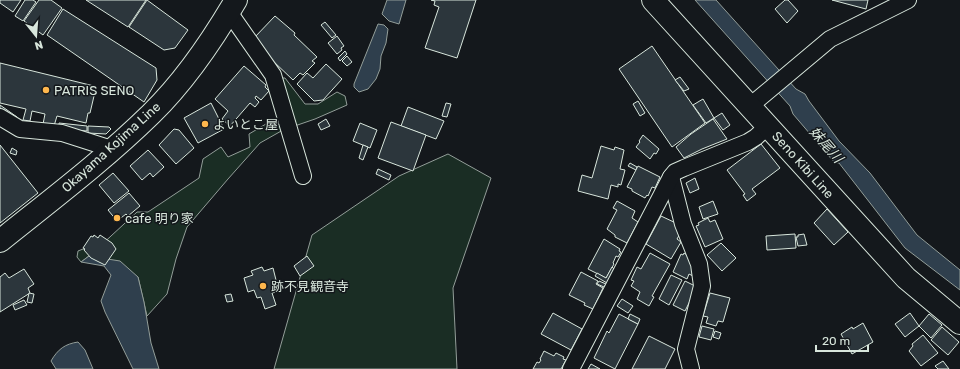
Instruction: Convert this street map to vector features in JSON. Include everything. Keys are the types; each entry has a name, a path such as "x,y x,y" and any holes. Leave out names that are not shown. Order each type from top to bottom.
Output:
{"main road":[{"name":"Seno Kibi Line","path":"653,0 756,100 768,126 906,278 960,323"},
{"name":"Okayama Kojima Line","path":"0,241 112,149 152,114 185,76 213,39 233,6"}],"street":[{"path":"756,100 830,39 908,0"},
{"path":"233,6 273,76 303,176"},
{"path":"0,118 20,129 62,133 112,149"},
{"path":"571,369 671,177 675,172 748,142 768,126"},
{"path":"671,177 683,224 699,264 702,286 686,349 691,369"}],"green space":[{"path":"280,78 285,78 305,104 318,104 337,92 345,96 347,105 315,119 283,130 260,143 187,227 176,259 167,294 147,316 138,277 89,256 81,262 77,257 78,251 83,249 91,252 98,248 137,212 148,212 199,178 203,159 221,147 228,157 250,147 249,134 288,111"},
{"path":"448,154 491,178 453,288 457,369 274,369 312,235 399,176"}],"water":[{"path":"387,0 406,0 399,24 389,21 382,14"},
{"name":"妹尾川","path":"695,0 716,0 796,89 805,94 839,141 870,173 917,235 960,270 960,290 905,248 839,163 834,162 793,114 790,106"},
{"path":"378,24 384,25 388,29 386,43 381,56 380,69 376,79 368,89 359,92 354,87 354,84"},
{"path":"89,256 120,261 138,277 151,343 159,369 133,369 101,301 111,275 104,266 81,262"},
{"path":"78,342 85,350 93,369 56,369 51,361 56,353 69,344"}],"building":[{"path":"0,0 21,0 13,12 0,3"},
{"path":"25,0 33,0 36,2 23,21 15,16"},
{"path":"39,0 51,0 62,8 43,35 24,21"},
{"path":"86,0 146,0 128,27"},
{"path":"147,0 188,30 175,48 164,50 129,27"},
{"path":"431,0 476,0 457,58 425,48 439,7 434,5 435,1"},
{"path":"785,0 788,0 798,11 787,23 775,9"},
{"path":"832,0 868,0 866,9"},
{"path":"63,9 156,68 157,80 144,102 47,35"},
{"path":"275,16 295,33 294,35 317,57 312,61 315,63 303,75 300,73 293,80 273,61 254,38"},
{"path":"325,22 336,35 332,38 321,25"},
{"path":"337,36 344,46 337,54 328,43"},
{"path":"652,46 705,123 672,147 619,69"},
{"path":"345,51 347,54 340,61 338,58"},
{"path":"347,56 352,62 347,66 342,61"},
{"name":"PATRIS SENO","path":"0,63 94,86 92,95 94,96 86,123 57,116 54,126 43,124 45,114 32,111 30,121 23,120 26,109 0,103"},
{"path":"326,64 342,79 323,100 314,101 297,84 307,73 313,78"},
{"path":"244,66 266,85 265,87 269,91 261,100 256,96 255,98 259,102 255,107 250,103 230,126 222,119 228,111 215,99"},
{"path":"680,77 689,89 684,91 675,80"},
{"path":"703,99 714,118 706,123 693,105"},
{"path":"638,101 645,113 640,116 633,104"},
{"path":"211,103 224,129 198,143 184,118"},
{"path":"446,103 451,104 447,117 442,116"},
{"path":"0,105 17,117 15,120 0,110"},
{"path":"408,107 444,121 436,139 401,126"},
{"path":"722,113 730,125 723,130 714,118"},
{"path":"326,119 330,126 321,130 318,124"},
{"path":"713,119 727,139 684,158 676,147 691,134"},
{"path":"391,122 426,135 413,171 378,158"},
{"path":"59,123 87,126 87,131 59,129"},
{"path":"360,123 377,130 370,148 353,141"},
{"path":"88,126 109,127 111,129 106,134 88,133"},
{"path":"174,129 179,130 194,148 176,164 159,145"},
{"path":"643,135 659,149 650,159 636,147"},
{"path":"761,144 780,168 752,189 756,194 747,201 743,195 745,194 727,170"},
{"path":"0,145 38,193 0,223"},
{"path":"363,145 368,147 363,160 359,158"},
{"path":"601,146 614,150 615,147 624,150 620,169 625,170 621,185 618,184 618,187 611,185 608,199 578,191 582,175 592,178"},
{"path":"12,148 17,151 16,155 10,153"},
{"path":"148,150 164,167 153,177 150,173 142,180 130,166"},
{"path":"630,163 637,167 636,170 628,166"},
{"path":"638,166 660,177 655,188 652,187 648,196 647,195 645,198 627,187"},
{"path":"378,169 391,175 389,180 376,174"},
{"path":"113,173 129,191 114,203 99,185"},
{"path":"695,178 699,189 690,193 686,183"},
{"path":"129,193 140,206 128,216 126,214 117,221 108,210"},
{"path":"617,201 635,211 632,218 638,222 627,243 615,237 615,235 607,229 617,210 613,208"},
{"path":"713,201 718,214 703,219 699,207"},
{"path":"827,209 848,232 834,245 814,223"},
{"path":"661,216 678,224 681,232 677,239 681,242 671,259 646,244"},
{"path":"708,218 710,222 715,220 723,239 705,247 696,226 699,225 698,223"},
{"path":"795,234 796,248 767,250 766,236"},
{"path":"804,234 807,245 798,246 796,237"},
{"path":"94,235 98,238 100,235 112,243 116,249 105,265 91,258 83,248 91,236 93,237"},
{"path":"604,239 620,249 619,251 621,252 618,257 616,256 613,263 614,264 606,278 588,269"},
{"path":"721,243 736,258 722,271 707,255"},
{"path":"650,253 670,264 652,296 654,297 649,306 637,299 640,292 631,286 634,281 631,280 637,267 641,269"},
{"path":"684,253 690,257 692,261 690,264 694,266 693,276 689,274 687,279 673,272 681,254 683,255"},
{"path":"307,256 314,266 300,276 294,266"},
{"path":"262,267 264,271 273,268 276,280 272,281 276,292 272,293 276,305 265,309 261,297 257,298 254,290 248,292 244,278 253,275 251,271"},
{"path":"612,267 614,269 607,283 595,276 597,273 606,278"},
{"path":"24,269 34,284 28,288 30,293 0,312 0,277 5,273 9,278"},
{"path":"581,272 598,281 596,284 603,288 593,309 569,295"},
{"path":"671,275 682,280 669,305 659,299"},
{"path":"599,281 606,284 604,287 597,284"},
{"path":"685,281 697,287 685,311 673,305"},
{"path":"29,293 34,294 32,303 27,302"},
{"path":"710,293 730,298 723,322 718,321 716,326 706,323 708,317 703,316"},
{"path":"231,294 233,301 227,302 225,295"},
{"path":"622,299 633,306 628,313 617,306"},
{"path":"24,300 27,305 15,310 13,305"},
{"path":"553,313 582,329 571,350 541,334"},
{"path":"910,313 919,326 905,337 895,324"},
{"path":"619,314 638,324 615,369 594,358 607,331 609,333"},
{"path":"630,314 640,319 638,324 628,319"},
{"path":"929,314 942,325 931,338 919,326"},
{"path":"863,323 873,342 852,354 841,334 852,327 853,329"},
{"path":"702,326 714,329 711,340 699,337"},
{"path":"942,327 959,342 948,355 931,340"},
{"path":"715,331 721,333 719,339 713,337"},
{"path":"923,335 938,353 921,366 909,351 913,346 912,344"},
{"path":"649,336 675,349 665,369 632,369"},
{"path":"544,351 554,356 556,353 564,357 563,359 566,360 561,369 533,369 537,362 539,363 541,360 540,359"},
{"path":"943,361 949,369 938,369 935,366"},
{"path":"591,364 600,369 588,369"}],"place":[{"name":"PATRIS SENO","path":"46,90"},
{"name":"よいとこ屋","path":"205,124"},
{"name":"cafe 明り家","path":"117,218"},
{"name":"跡不見観音寺","path":"263,286"}]}
